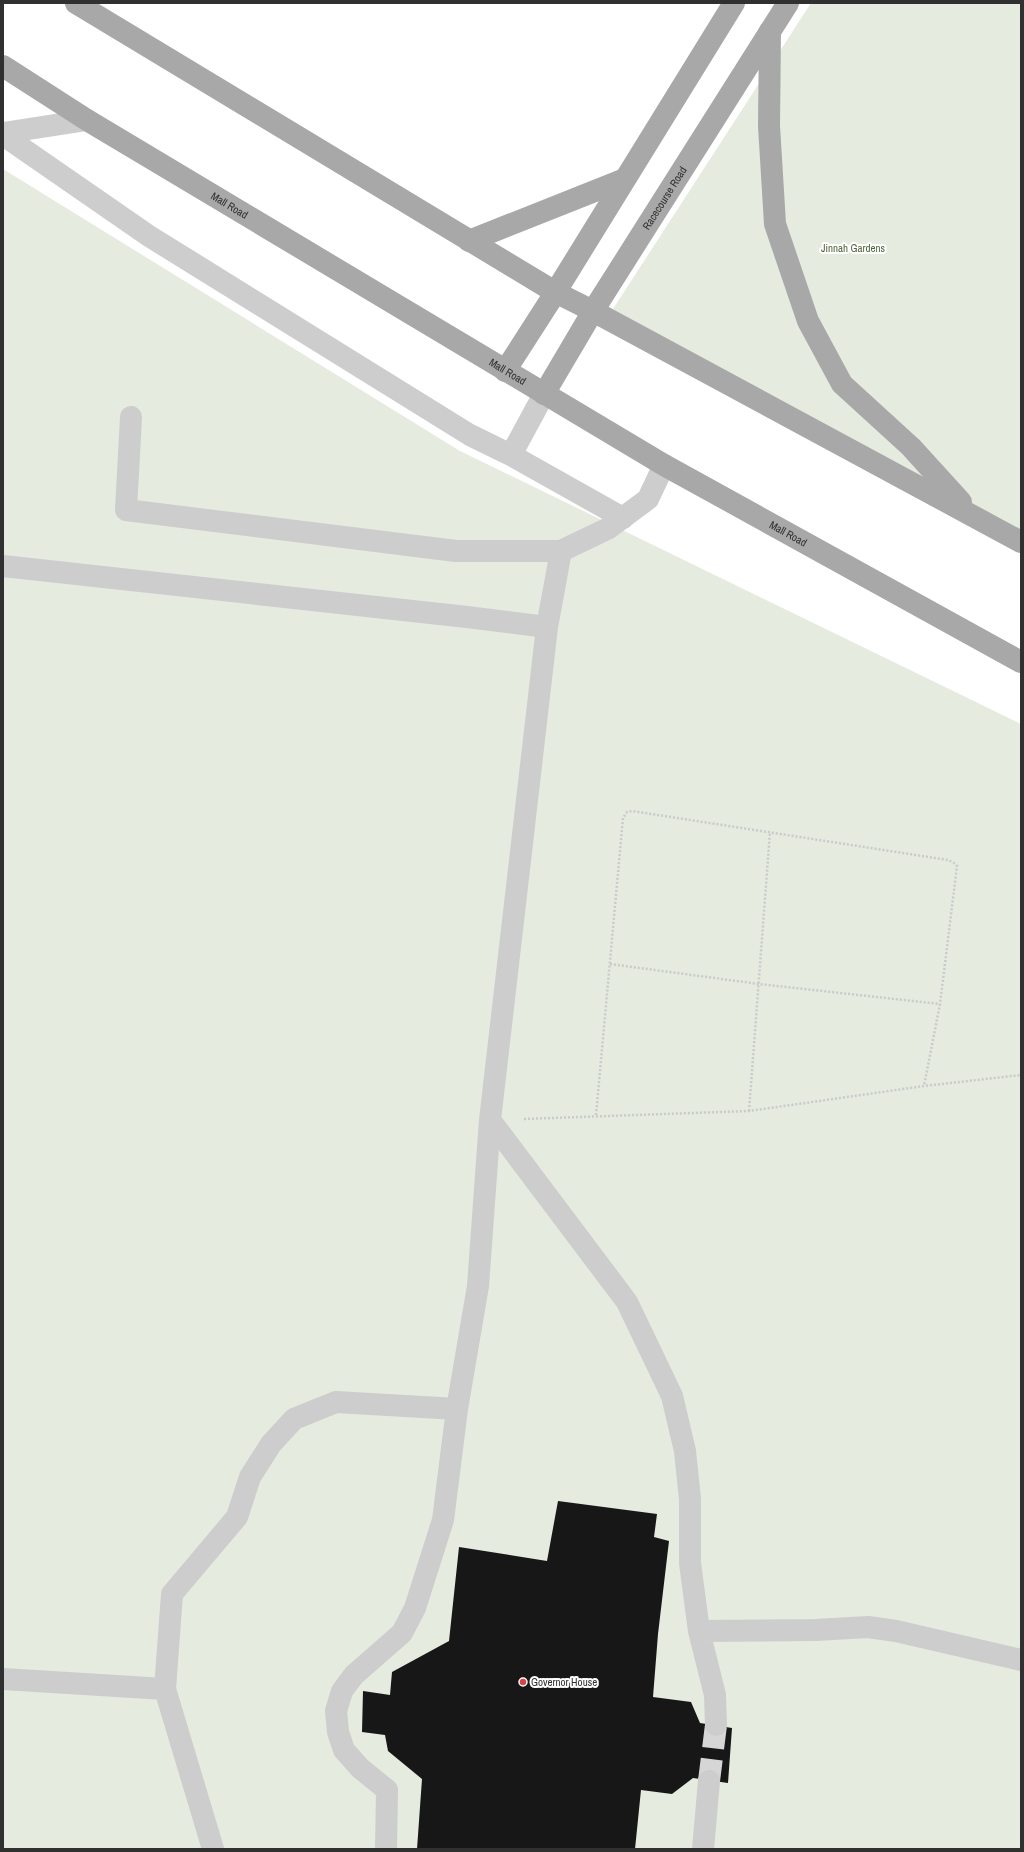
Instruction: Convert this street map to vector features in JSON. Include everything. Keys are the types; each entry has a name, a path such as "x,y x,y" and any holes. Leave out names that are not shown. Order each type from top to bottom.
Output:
{"main road":[{"path":"76,3 555,292 972,514 1021,542"},
{"path":"505,371 734,3"},
{"name":"Racecourse Road","path":"544,394 593,311 788,3"},
{"path":"770,31 769,126 775,224 808,321 842,384 911,447 972,514"},
{"name":"Mall Road","path":"3,66 87,120 664,465 1021,662"},
{"path":"469,241 625,179"}],"street":[{"path":"3,134 87,120"},
{"path":"3,134 149,236 470,435 511,455 623,518"},
{"path":"511,455 544,394"},
{"path":"131,417 126,510 456,551 561,551 609,528 648,499 664,465"},
{"path":"386,1849 387,1790 360,1768 344,1750 338,1732 336,1711 342,1692 354,1675 402,1633 415,1608 442,1520 457,1409 478,1286 490,1120 547,627 561,551"},
{"path":"3,566 547,627"},
{"path":"490,1120 627,1302 672,1396 685,1451 690,1499 690,1563 699,1631 715,1694 716,1725"},
{"path":"213,1849 165,1689 172,1594 237,1518 250,1477 270,1444 294,1419 336,1402 457,1409"},
{"path":"699,1631 816,1630 868,1627 896,1631 1021,1660"},
{"path":"3,1679 165,1689"},
{"path":"703,1849 709,1780"}],"path":[{"path":"596,1115 623,818 627,812 632,811 948,860 954,863 957,866 940,1004 924,1086"},
{"path":"749,1111 770,832"},
{"path":"610,964 759,984 940,1004"},
{"path":"490,1120 596,1115 749,1111 924,1086 1021,1075"}],"green space":[{"name":"Jinnah Gardens","path":"811,3 1021,3 1021,533 613,309"},
{"name":"Governor House","path":"3,169 460,451 1021,724 1021,1849 3,1849"}],"building":[{"name":"Governor House","path":"558,1501 657,1514 654,1537 669,1541 658,1634 653,1697 691,1702 700,1723 732,1728 728,1783 693,1778 672,1794 641,1790 635,1849 417,1849 422,1779 388,1751 385,1735 362,1732 363,1691 390,1695 392,1672 449,1641 459,1547 547,1561"}],"tunnel":[{"path":"709,1781 716,1725"}],"place":[{"name":"Governor House","path":"523,1682"}]}
